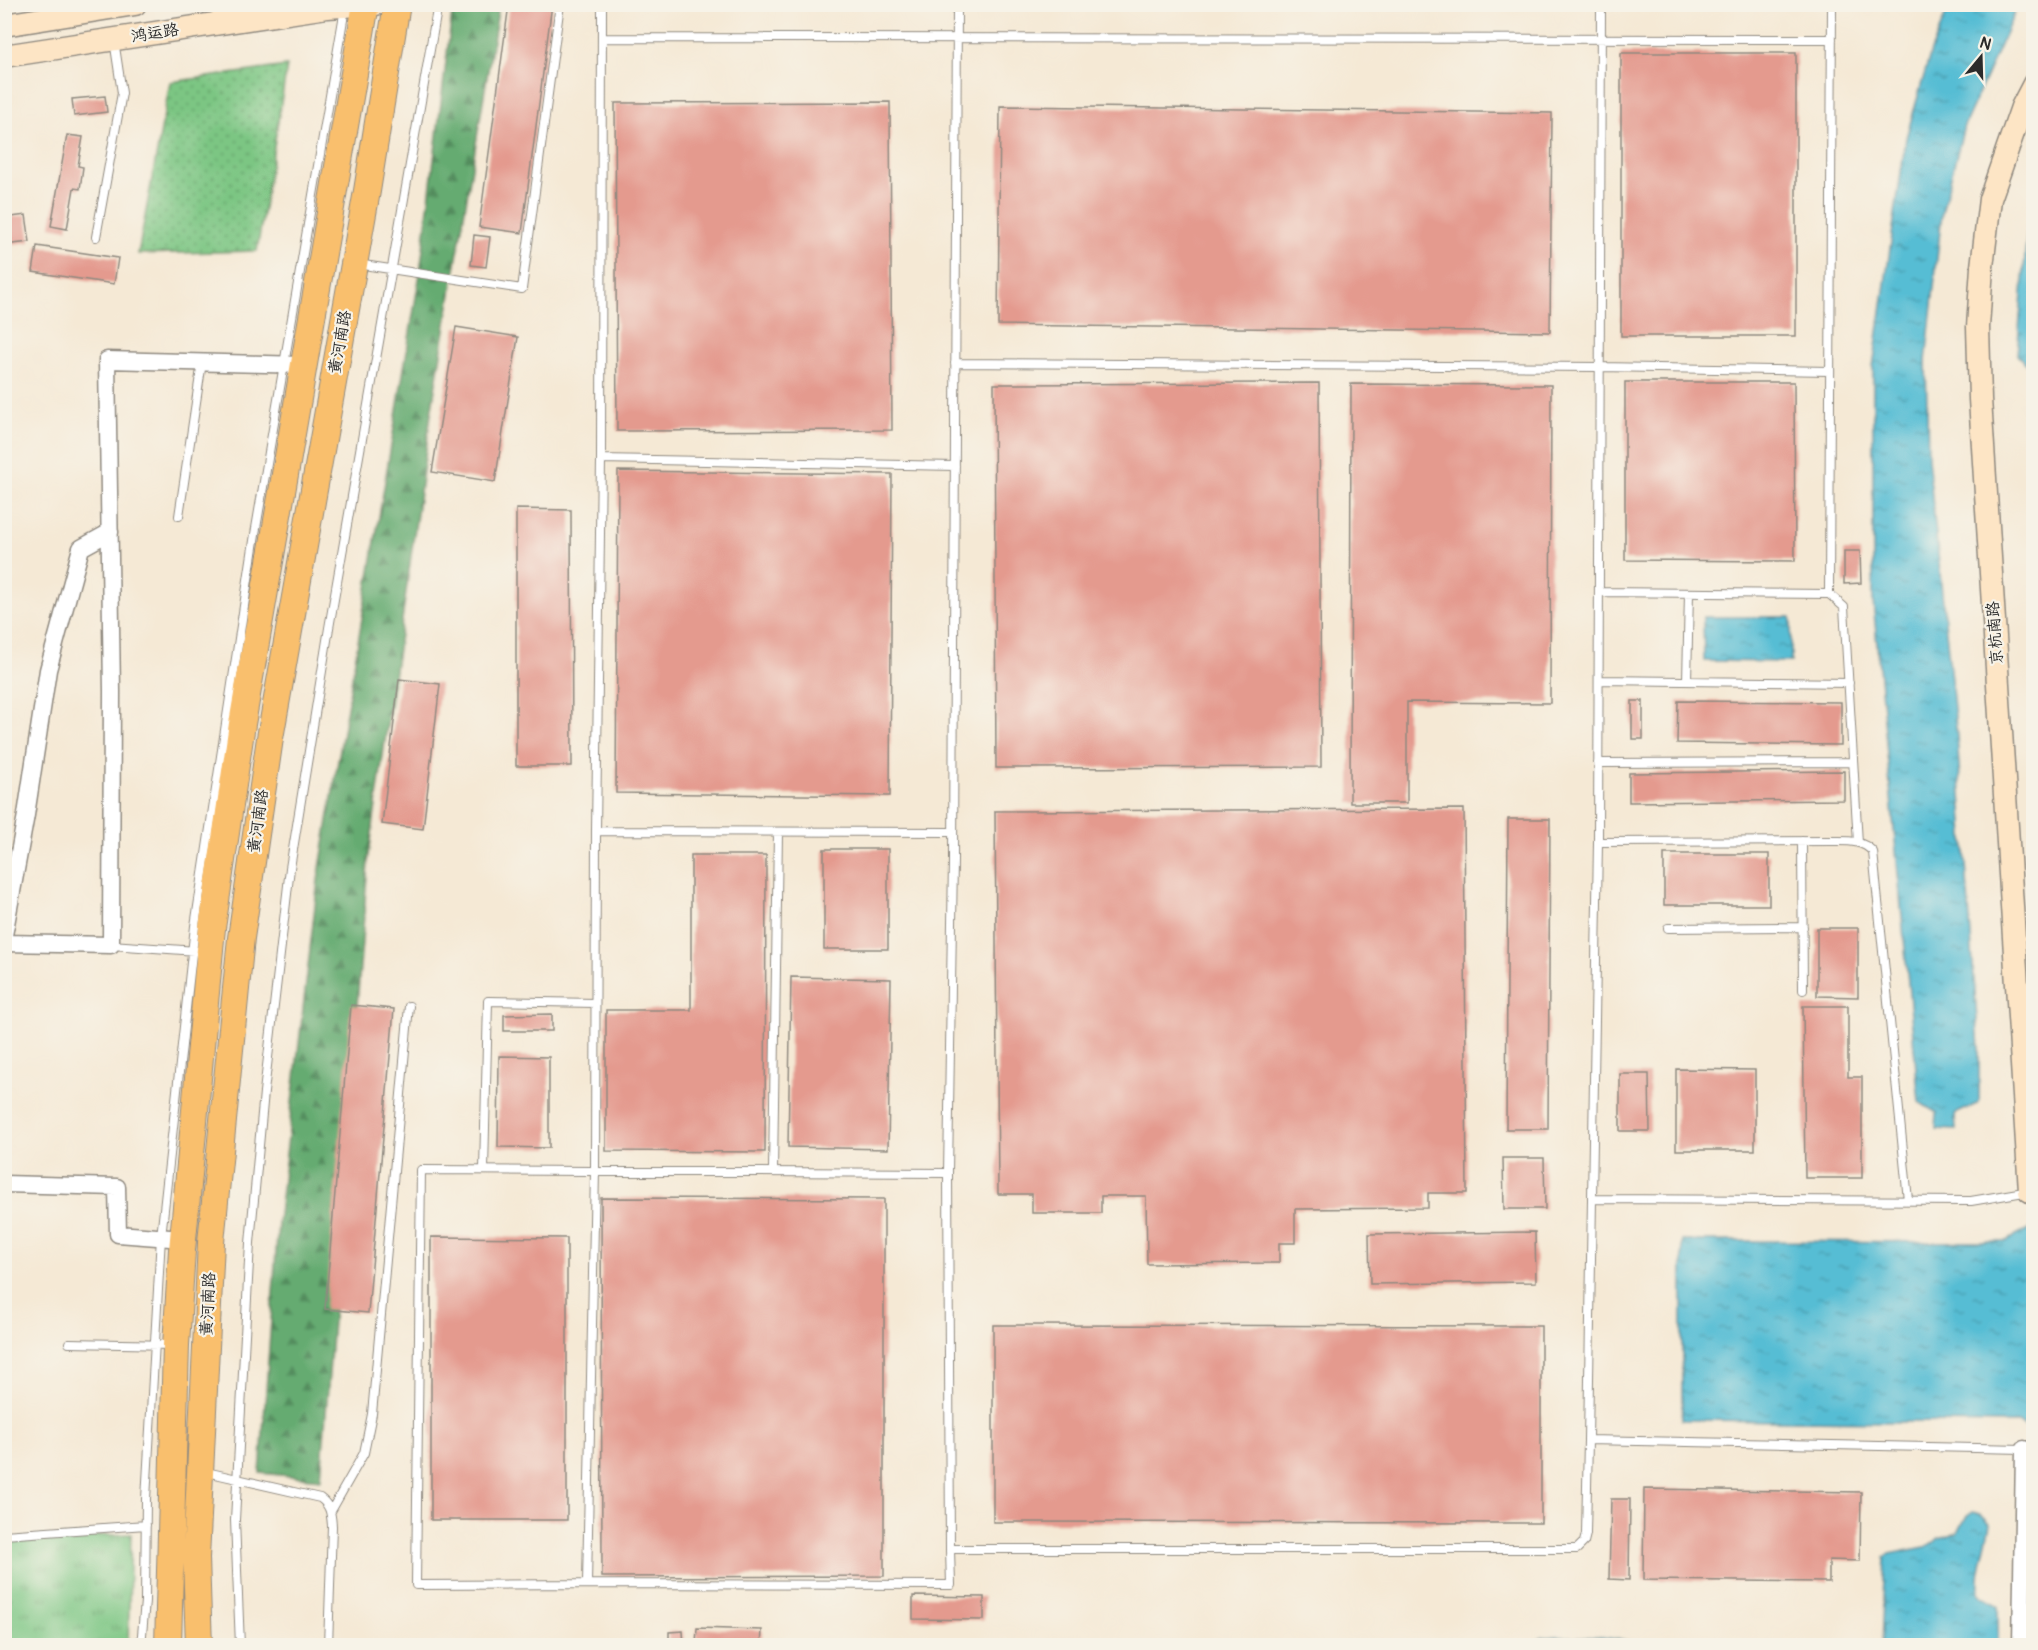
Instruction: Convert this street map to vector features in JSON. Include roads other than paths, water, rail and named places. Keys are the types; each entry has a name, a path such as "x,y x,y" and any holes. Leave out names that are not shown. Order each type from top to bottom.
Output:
{"main road":[{"name":"黄河南路","path":"199,1646 196,1558 211,1242 241,938 270,738 354,264 397,4"},
{"name":"黄河南路","path":"168,1646 165,1345 172,1238 201,952 242,724 293,364 356,5"}],"street":[{"name":"鸿运路","path":"4,25 135,4"},
{"name":"鸿运路","path":"4,56 327,7 376,4"},
{"name":"京杭南路","path":"2030,1191 1980,399 1978,327 1990,199 2022,107 2034,84"},
{"path":"4,943 111,945 112,691 107,360 293,364"},
{"path":"4,935 26,815 48,670 81,548 110,531"},
{"path":"4,1184 117,1188 118,1234 172,1238"},
{"path":"2022,1646 2024,1449"}],"lane":[{"path":"240,1646 235,1520 236,1479 250,1243 264,1092 290,868 331,617 438,4"},
{"path":"354,264 522,289 560,4"},
{"path":"587,1584 595,1170 602,4"},
{"path":"948,1173 421,1170 416,1585 951,1585 948,1173 953,832 957,4"},
{"path":"950,1549 1577,1549 1584,1542 1588,1440 1598,842 1601,4"},
{"path":"1829,594 1832,4"},
{"path":"602,38 1832,39"},
{"path":"96,237 122,93 114,40"},
{"path":"179,516 202,362"},
{"path":"955,363 1600,367 1830,371"},
{"path":"601,459 954,466"},
{"path":"1599,592 1829,594 1844,607 1858,843"},
{"path":"1687,681 1689,593"},
{"path":"1599,680 1848,683"},
{"path":"1598,763 1853,762"},
{"path":"596,831 953,832"},
{"path":"773,1171 778,832"},
{"path":"1802,841 1803,990"},
{"path":"1598,842 1858,843 1873,852 1908,1200"},
{"path":"1668,928 1803,927"},
{"path":"111,945 201,952"},
{"path":"484,1170 488,1001 595,1002"},
{"path":"331,1511 364,1453 372,1414 410,1006"},
{"path":"1592,1199 1971,1201 2030,1191"},
{"path":"69,1343 165,1345 146,1525 145,1601 141,1646"},
{"path":"1588,1440 2024,1449"},
{"path":"199,1471 320,1498 327,1503 331,1511 332,1526 328,1646"},
{"path":"4,1534 146,1525"}],"water":[{"path":"1950,4 2018,5 1964,126 1942,212 1926,361 1928,458 1957,737 1979,1049 1979,1103 1955,1114 1956,1130 1936,1129 1937,1113 1919,1102 1873,601 1873,367 1906,138 1931,51"},
{"path":"2033,200 2033,465 2030,367 2017,355 2028,220"},
{"path":"1703,617 1791,617 1791,662 1704,661"},
{"path":"2033,1227 2033,1431 2018,1423 1682,1420 1682,1241 2005,1242"},
{"path":"1973,1512 1982,1515 1990,1523 1981,1567 1979,1594 1998,1606 1998,1645 1881,1645 1885,1557 1889,1554 1930,1546 1939,1538 1958,1533 1966,1517"},
{"path":"1543,1637 1602,1637 1647,1644 1699,1643 1702,1645 1530,1645"}]}
